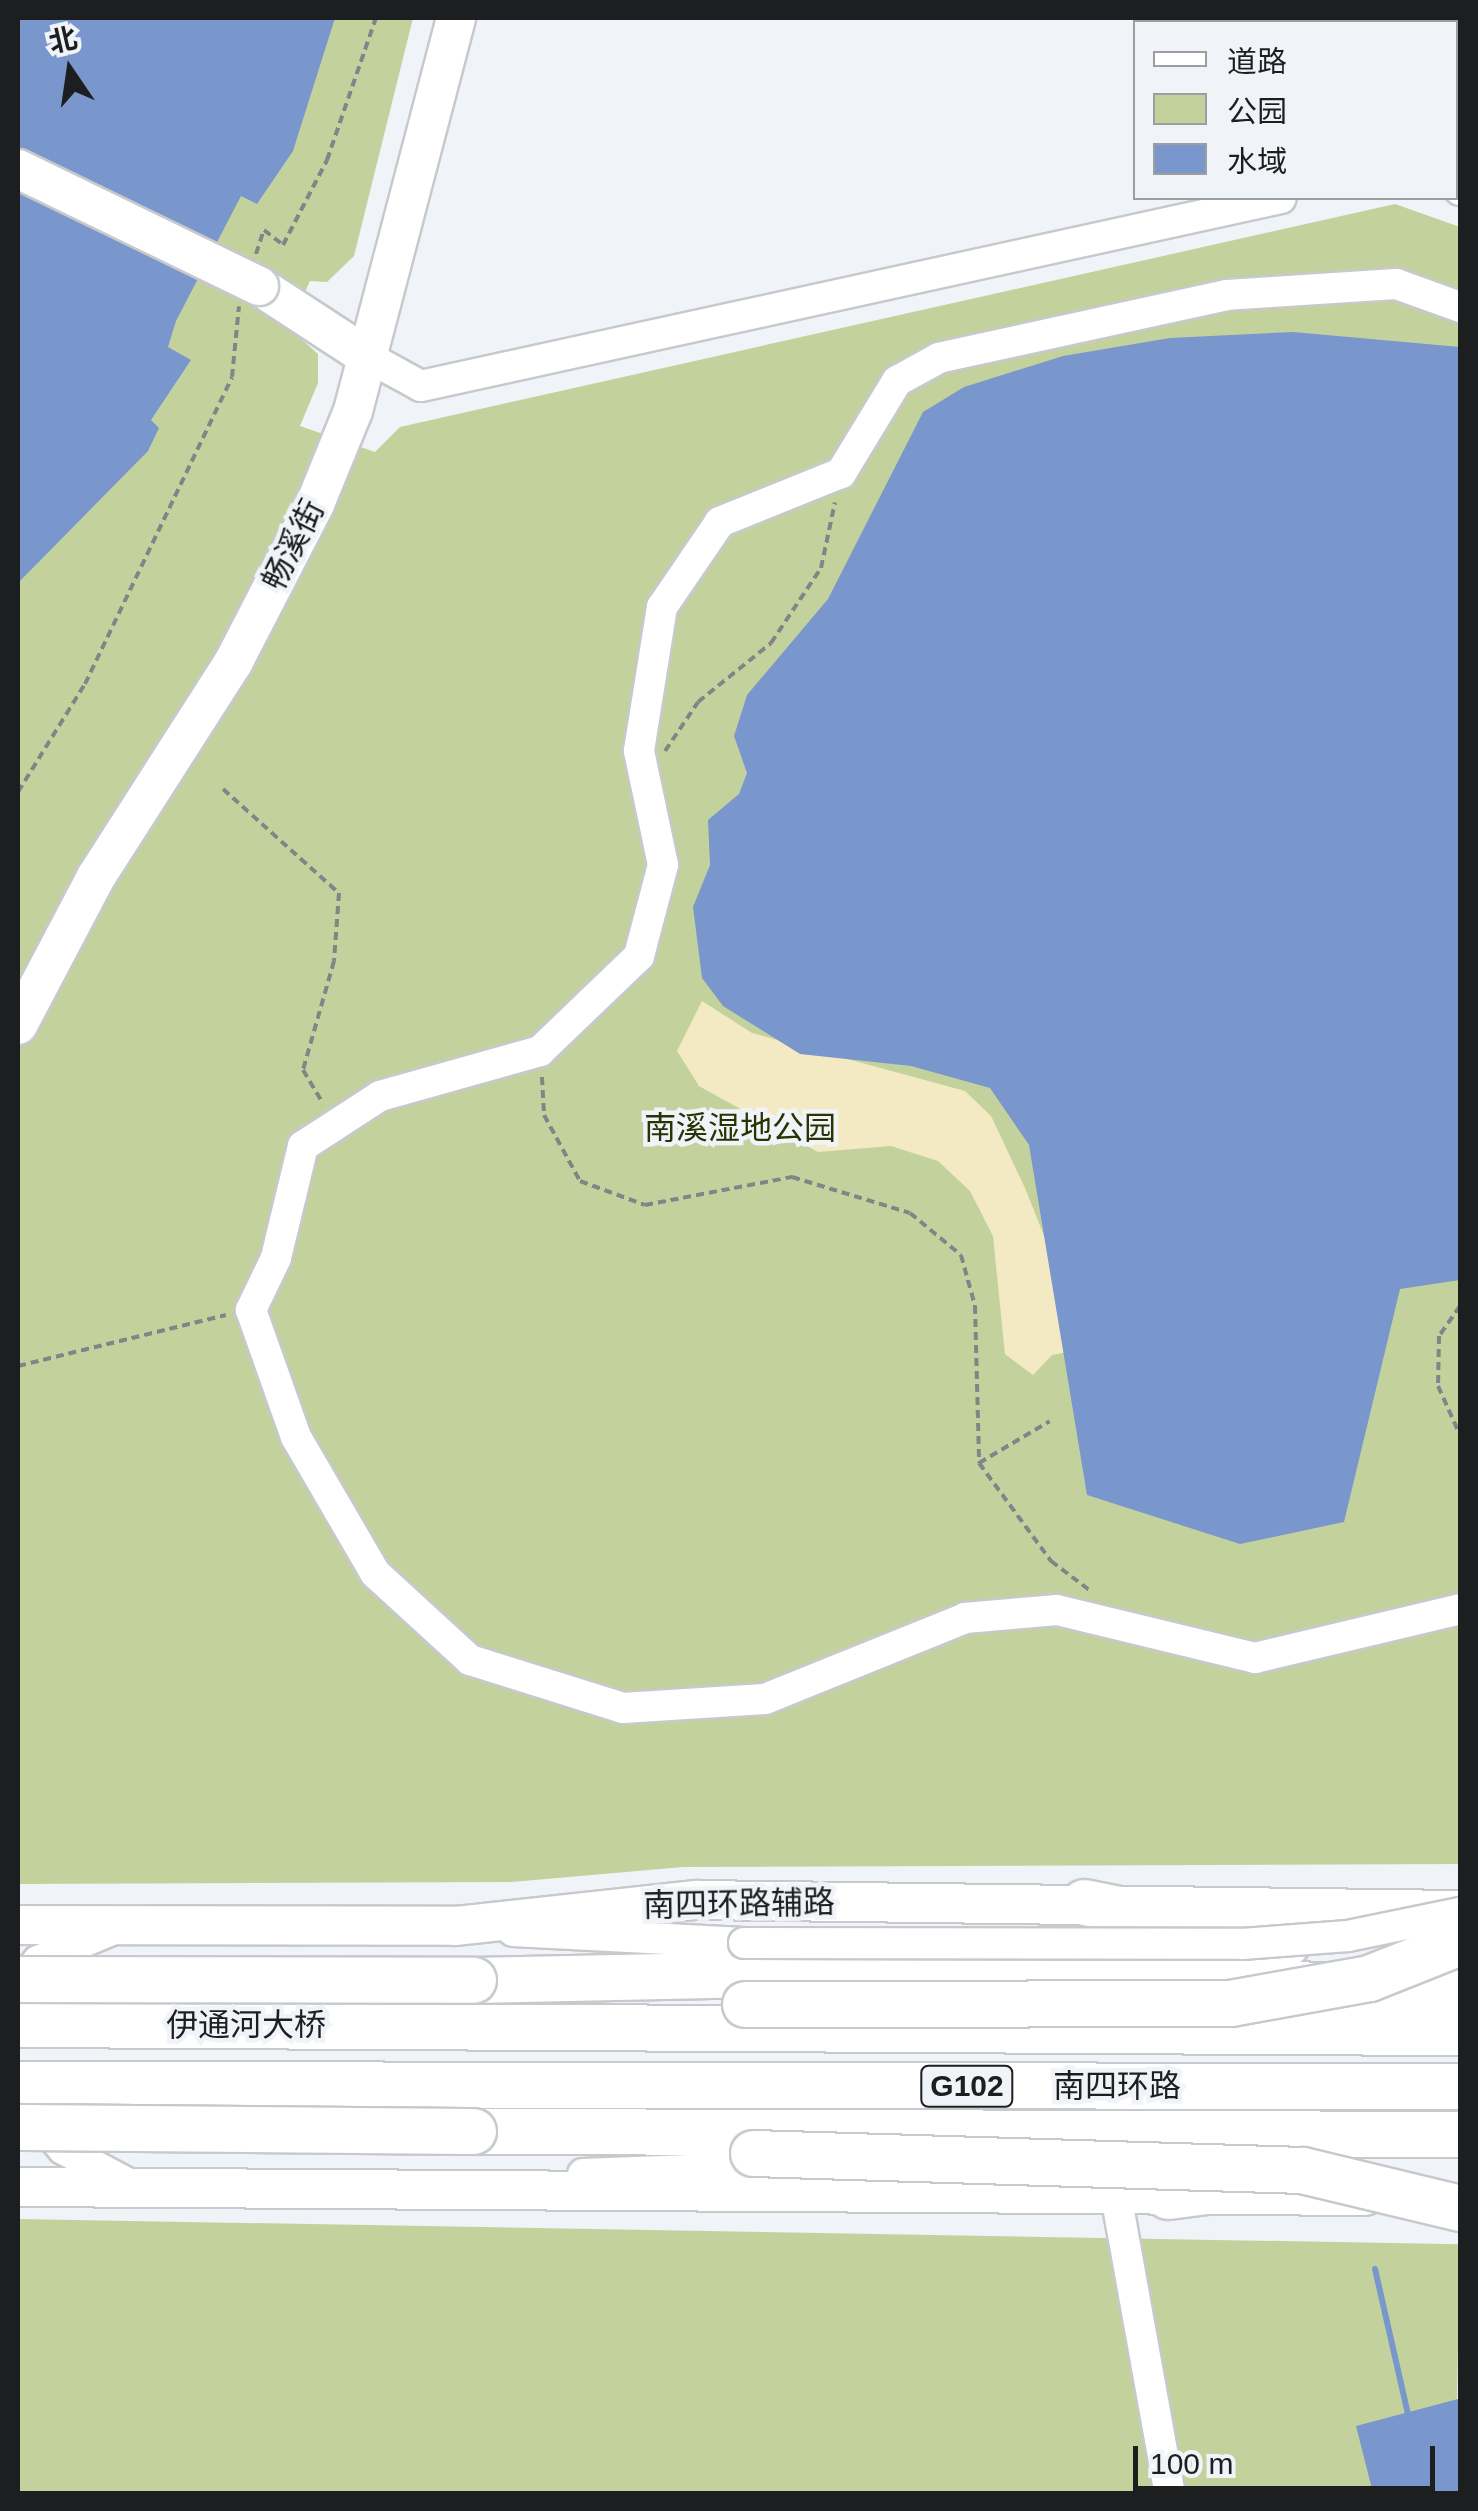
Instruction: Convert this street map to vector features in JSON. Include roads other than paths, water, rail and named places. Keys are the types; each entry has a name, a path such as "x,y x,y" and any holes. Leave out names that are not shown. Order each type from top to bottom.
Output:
{"highway":[{"path":"1084,1902 1460,1977"},
{"path":"474,2026 734,2003 1230,2004 1369,1978 1460,1942"},
{"path":"18,1982 473,1980 981,1970 1460,1990"},
{"path":"595,1975 734,2003"},
{"name":"伊通河大桥","path":"18,2024 474,2026"},
{"name":"南四环路","path":"474,2026 1460,2032"},
{"name":"伊通河大桥","path":"18,2084 472,2086"},
{"name":"南四环路","path":"472,2086 1460,2086"},
{"path":"18,2127 1460,2134"},
{"path":"480,2131 576,2148 753,2161 1302,2170 1460,2208"},
{"path":"1168,2196 1460,2144"}],"main road":[{"name":"畅溪街","path":"18,973 267,557 360,351 433,18"},
{"name":"畅溪街","path":"18,1025 96,877 233,663 315,504 456,18"},
{"path":"18,169 251,284 360,351"},
{"name":"南四环路辅路","path":"18,1925 456,1926 696,1900 1084,1902 1460,1912"},
{"path":"18,2187 1460,2196"}],"street":[{"path":"360,351 420,386 1272,200"},
{"path":"1460,308 1396,284 1227,295 939,358 897,381 841,473 720,522 662,608 640,751 663,866 639,956 540,1050 380,1096 303,1146 276,1258 251,1310 296,1438 375,1574 470,1660 622,1708 765,1699 965,1618 1057,1610 1155,1641 1255,1658 1460,1609"},
{"path":"456,1926 744,1943 1242,1944 1348,1936 1460,1912"},
{"path":"18,1982 38,1961 121,1926"},
{"path":"18,2093 63,2150 136,2187"},
{"path":"341,2187 753,2161"},
{"path":"1116,2196 1170,2494"}],"water":[{"path":"18,18 335,18 293,151 257,204 241,196 176,321 168,347 191,360 151,420 159,428 148,451 18,583"},
{"path":"1293,332 1460,347 1460,1280 1400,1289 1344,1522 1240,1544 1087,1495 1029,1145 990,1088 911,1066 800,1054 723,1006 702,978 693,907 710,865 708,820 739,794 747,773 734,736 747,695 828,599 923,412 964,387 1063,356 1170,338"},
{"path":"1458,2399 1460,2493 1373,2493 1356,2426"}],"waterway":[{"path":"1375,2269 1409,2419"}],"park label":[{"name":"南溪湿地公园","path":"740,1128"}]}
